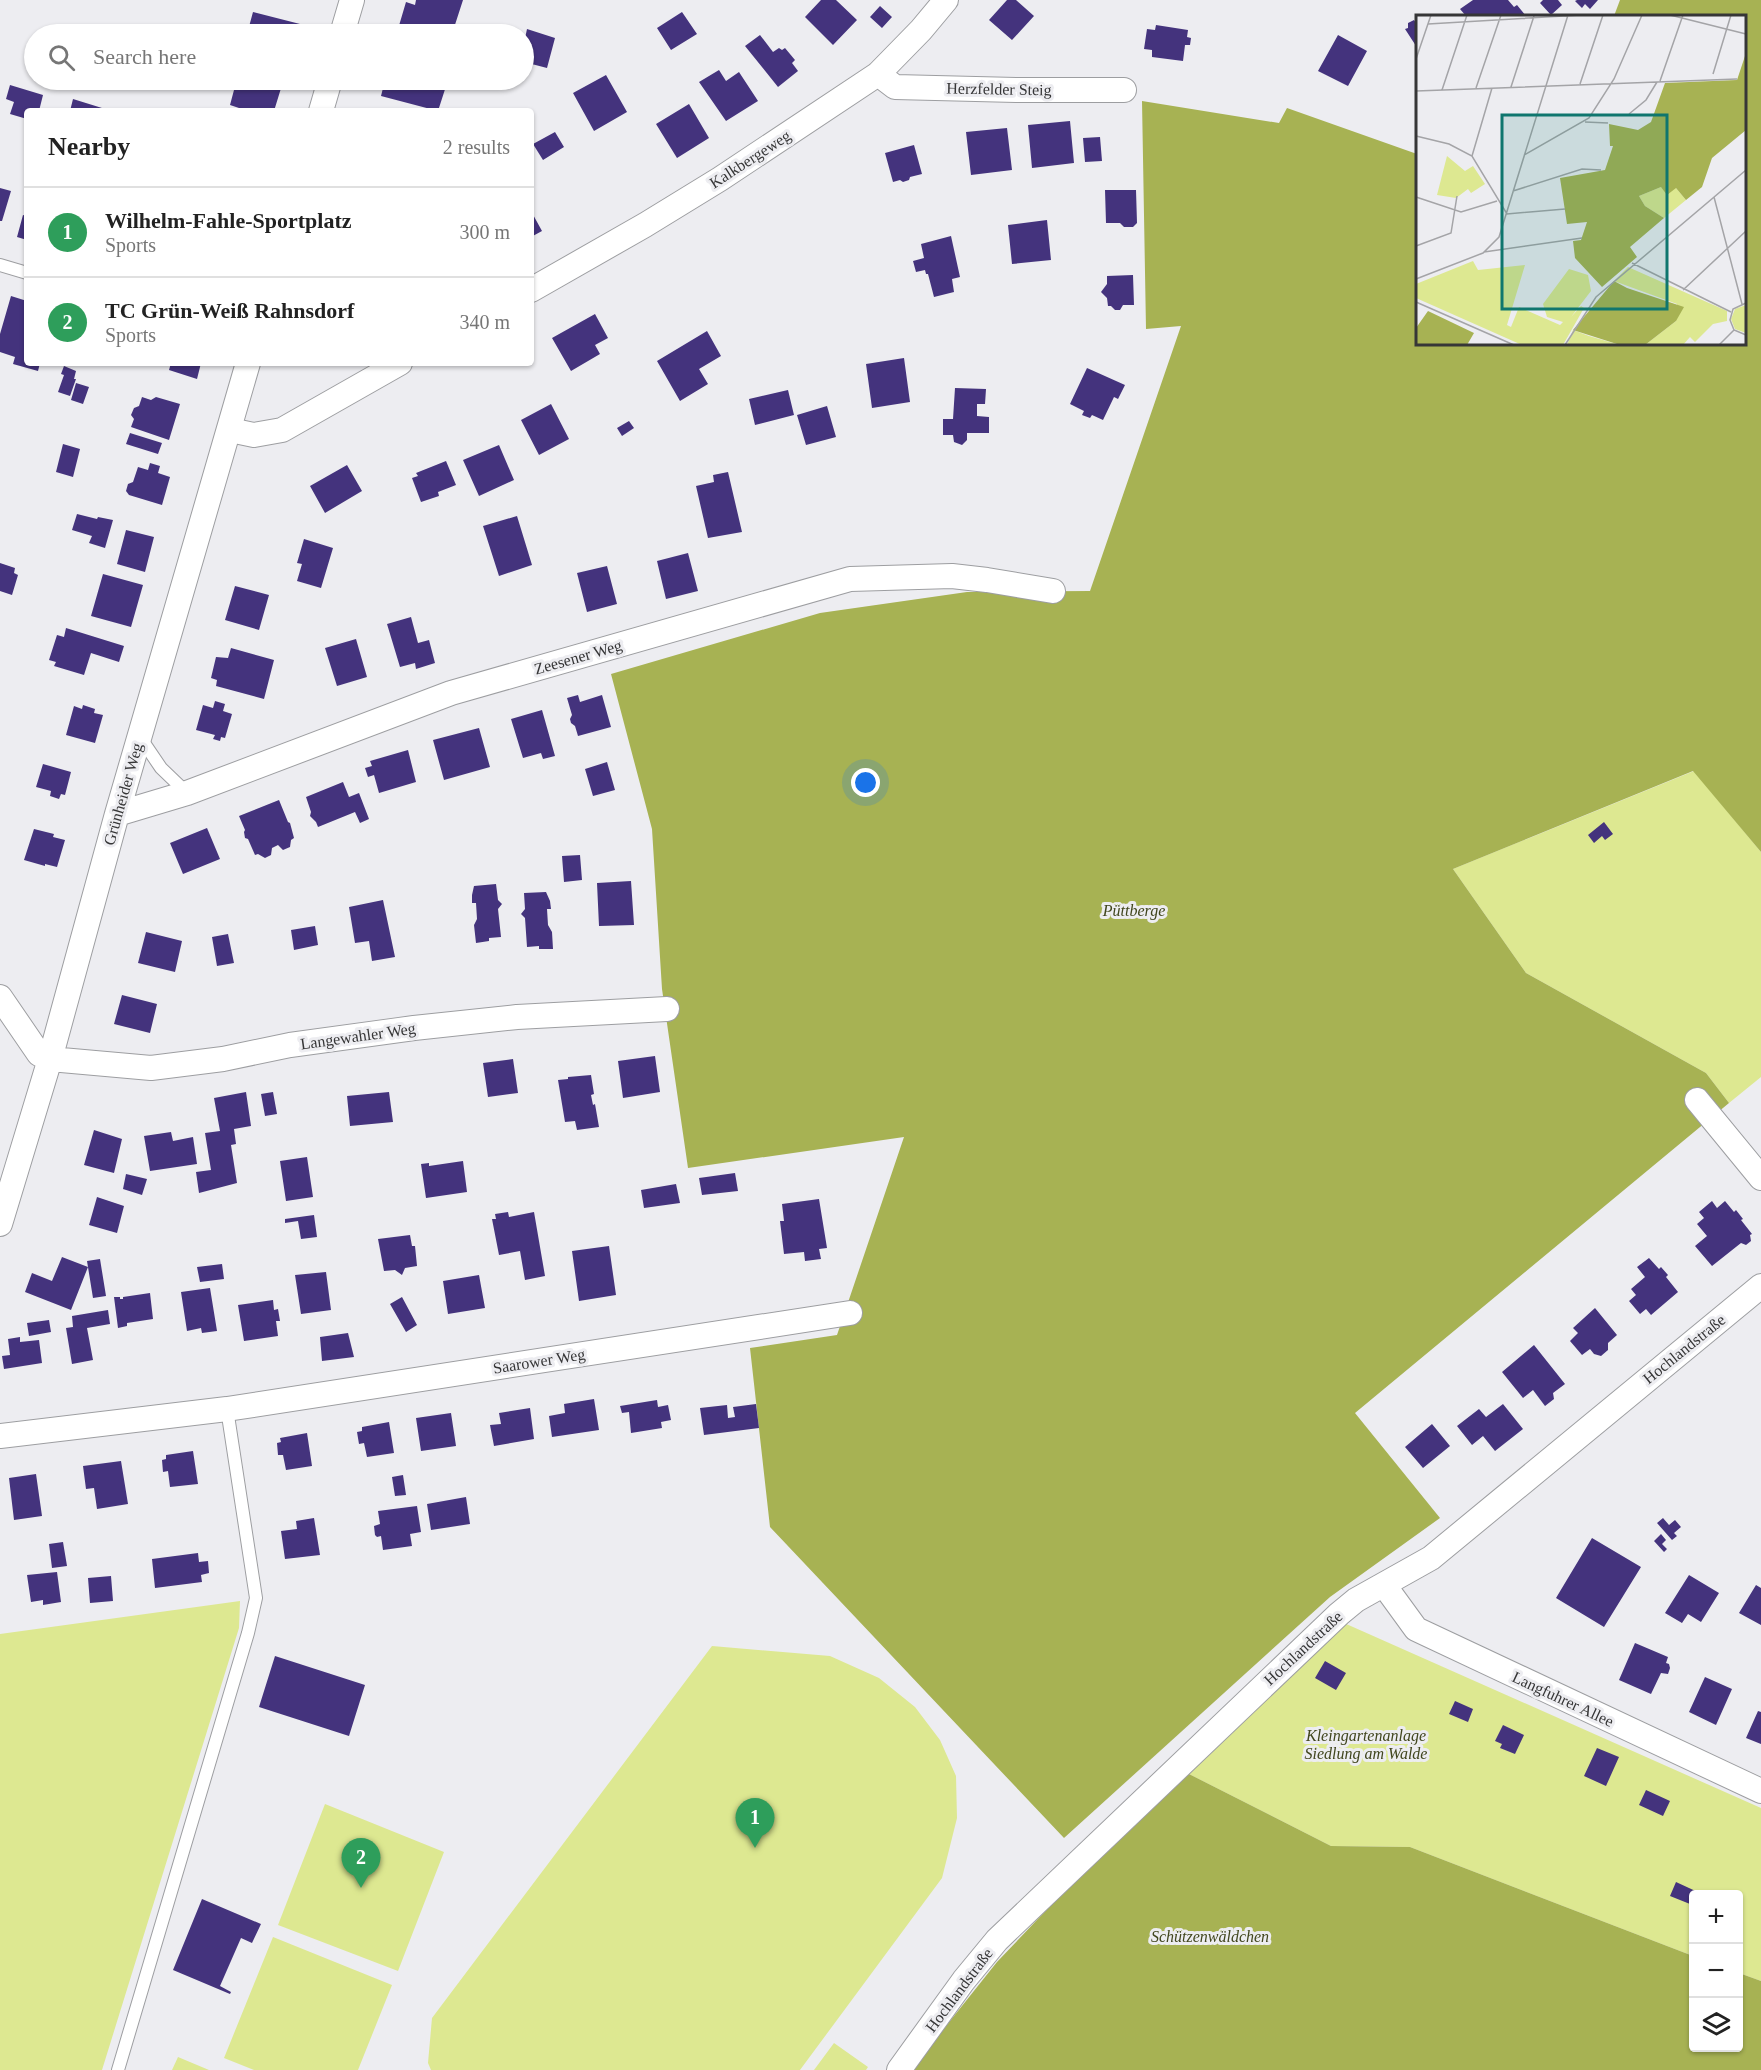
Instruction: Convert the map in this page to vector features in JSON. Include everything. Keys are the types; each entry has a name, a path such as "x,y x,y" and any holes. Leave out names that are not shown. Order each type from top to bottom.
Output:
{"street":[{"path":"345,24 352,0"},
{"name":"Kalkbergeweg","path":"534,288 720,179 878,74 921,30 946,0"},
{"name":"Herzfelder Steig","path":"878,74 895,87 1124,90"},
{"path":"322,108 327,90"},
{"name":"Grünheider Weg","path":"0,1224 50,1059 117,814 247,366"},
{"path":"230,430 254,435 282,430 395,366"},
{"name":"Zeesener Weg","path":"117,814 187,793 452,693 850,579 952,576 1053,591"},
{"path":"0,997 39,1054 50,1059"},
{"name":"Langewahler Weg","path":"50,1059 151,1068 223,1059 290,1045 425,1027 517,1017 667,1009"},
{"path":"1697,1100 1761,1178"},
{"name":"Hochlandstraße","path":"899,2070 964,1980 997,1940 1339,1614 1356,1600 1431,1558 1761,1286"},
{"name":"Saarower Weg","path":"0,1436 227,1409 850,1313"},
{"name":"Langfuhrer Allee","path":"1384,1585 1416,1629 1761,1791"}],"lane":[{"path":"2,266 24,272"},
{"path":"140,736 161,768 187,793"},
{"path":"118,2070 250,1625 256,1598 227,1409"}],"green space":[{"name":"Püttberge","path":"1620,0 1761,0 1761,852 1693,771 1453,869 1526,973 1706,1073 1729,1103 1355,1413 1440,1518 1330,1597 1064,1838 770,1527 750,1348 837,1335 904,1137 688,1168 662,989 652,829 611,674 820,613 967,592 1090,591 1181,326 1146,329 1142,101 1279,123 1287,108 1416,154 1416,345 1746,345 1746,15 1614,15"},
{"path":"1694,771 1761,852 1761,1077 1729,1103 1706,1073 1526,973 1453,869"},
{"path":"240,1601 239,1628 102,2070 0,2070 0,1634"},
{"name":"Kleingartenanlage Siedlung am Walde","path":"1344,1623 1761,1808 1761,1981 1743,1974 1743,1890 1689,1890 1689,1954 1410,1847 1331,1846 1189,1774"},
{"path":"712,1646 830,1656 879,1678 915,1707 940,1740 956,1776 957,1818 942,1878 800,2070 431,2070 428,2063 432,2018"},
{"name":"Schützenwäldchen","path":"1189,1774 1331,1846 1410,1847 1689,1954 1689,2052 1743,2052 1743,1974 1761,1981 1761,2070 911,2070 997,1962 1091,1863"},
{"path":"325,1804 444,1852 398,1971 278,1925"},
{"path":"273,1937 392,1985 358,2070 254,2070 224,2058"},
{"path":"834,2043 868,2067 866,2070 814,2070"},
{"path":"178,2057 209,2070 172,2070"}],"building":[{"path":"416,0 463,0 455,24 399,24 406,2 415,5"},
{"path":"821,0 836,0 857,20 833,45 805,17"},
{"path":"1007,0 1016,0 1034,16 1012,40 989,20"},
{"path":"1473,0 1508,0 1514,7 1517,5 1525,15 1465,15 1460,9"},
{"path":"1543,0 1558,0 1562,5 1551,15 1540,3"},
{"path":"1598,0 1590,9 1585,4 1582,8 1575,1"},
{"path":"880,6 892,17 882,28 870,17"},
{"path":"253,12 300,24 250,24"},
{"path":"682,12 697,34 671,50 657,28"},
{"path":"1414,20 1416,23 1416,46 1405,29 1408,28 1408,23"},
{"path":"1156,25 1188,30 1187,37 1191,38 1190,45 1185,45 1183,61 1152,57 1152,50 1144,49 1147,29 1155,30"},
{"path":"534,31 555,38 547,68 534,65"},
{"path":"760,35 773,52 779,48 782,50 785,48 795,60 792,63 798,71 778,87 745,46"},
{"path":"1338,35 1367,51 1348,86 1318,71"},
{"path":"719,70 726,81 739,72 758,101 726,121 699,82"},
{"path":"606,75 627,112 594,131 573,93"},
{"path":"10,85 43,95 40,108 24,108 24,118 10,114 14,102 6,99"},
{"path":"234,90 280,90 275,108 239,108 230,105"},
{"path":"382,90 445,90 439,108 427,108 381,96"},
{"path":"73,99 102,108 71,108"},
{"path":"689,104 709,138 677,158 656,124"},
{"path":"1070,121 1074,163 1032,168 1028,125"},
{"path":"1007,128 1012,170 971,175 966,132"},
{"path":"555,132 564,147 543,160 534,143"},
{"path":"1100,137 1102,161 1085,162 1083,138"},
{"path":"914,145 922,174 910,177 909,180 903,182 900,180 893,182 885,153"},
{"path":"0,188 11,191 2,221 0,221"},
{"path":"1105,190 1136,190 1137,223 1133,227 1124,227 1120,223 1106,223"},
{"path":"23,215 24,215 24,239 17,237"},
{"path":"534,216 542,231 534,235"},
{"path":"1047,220 1051,260 1012,264 1008,225"},
{"path":"951,236 960,277 952,279 954,292 934,297 928,274 925,270 916,272 913,261 924,258 921,244"},
{"path":"1133,275 1134,305 1123,305 1120,310 1108,306 1107,298 1101,292 1107,284 1107,276"},
{"path":"11,296 24,300 24,366 39,366 38,371 13,364 15,357 0,352 0,334"},
{"path":"595,314 608,338 595,345 600,354 571,371 552,338"},
{"path":"707,331 721,356 699,369 708,384 680,401 657,361"},
{"path":"904,358 910,402 872,408 866,364"},
{"path":"64,366 76,371 74,379 76,379 70,396 58,392 64,375 61,374"},
{"path":"170,366 200,366 197,379 169,370"},
{"path":"1087,368 1125,385 1118,399 1114,397 1103,420 1092,415 1090,418 1082,415 1084,411 1070,404"},
{"path":"76,383 89,387 83,404 71,400"},
{"path":"955,388 986,389 985,404 977,404 977,416 989,417 989,433 967,433 967,440 962,445 954,442 953,435 943,435 943,419 953,419"},
{"path":"788,390 794,415 755,425 749,399"},
{"path":"142,397 151,400 156,397 180,404 169,440 131,427 134,419 131,415 134,408 139,406"},
{"path":"551,404 569,439 539,455 521,420"},
{"path":"827,406 836,437 806,445 797,415"},
{"path":"629,421 634,428 622,436 617,428"},
{"path":"130,433 162,443 158,454 126,444"},
{"path":"63,444 80,449 73,477 56,472"},
{"path":"499,445 514,480 479,496 463,460"},
{"path":"446,461 456,485 438,492 439,496 421,502 412,478 418,476 416,473"},
{"path":"150,463 160,466 158,473 170,477 162,505 129,495 126,491 128,484 133,482 138,467 148,470"},
{"path":"347,465 362,491 325,513 310,486"},
{"path":"728,472 742,532 708,538 696,486 714,482 713,475"},
{"path":"77,514 113,520 105,548 89,543 92,536 72,530"},
{"path":"517,516 532,565 499,576 483,526"},
{"path":"126,530 154,537 145,572 117,564"},
{"path":"304,539 333,548 321,588 297,581 302,564 297,563"},
{"path":"688,553 698,591 666,599 657,561"},
{"path":"0,563 15,568 14,573 18,575 12,595 0,591"},
{"path":"607,566 617,604 587,612 577,573"},
{"path":"103,574 143,585 131,627 91,616"},
{"path":"235,586 269,595 259,630 225,620"},
{"path":"411,617 418,643 429,640 435,663 416,669 415,663 400,667 387,624"},
{"path":"66,628 124,646 119,662 91,653 84,675 54,666 56,662 49,660 57,635 64,637"},
{"path":"356,639 367,677 337,686 325,648"},
{"path":"231,648 274,660 264,699 216,686 217,680 211,678 216,657 228,658"},
{"path":"578,695 580,702 602,695 611,727 578,736 575,726 571,723 572,715 567,698"},
{"path":"215,701 225,704 223,711 232,714 225,738 221,737 220,741 213,739 215,735 196,730 203,705 213,708"},
{"path":"83,705 95,709 94,713 103,715 95,743 66,735 74,706 82,709"},
{"path":"542,710 555,756 543,759 541,753 523,758 511,719"},
{"path":"479,728 490,767 444,780 433,740"},
{"path":"408,750 416,782 379,793 374,775 368,777 365,768 372,766 370,761"},
{"path":"607,762 615,790 593,796 585,769"},
{"path":"43,764 71,772 65,795 61,794 59,799 50,796 51,791 36,787"},
{"path":"343,782 349,797 359,793 369,819 360,823 355,812 318,827 310,816 311,812 306,797"},
{"path":"279,800 294,838 291,840 290,847 283,850 278,845 272,848 271,855 265,858 258,854 255,855 248,839 245,838 245,830 239,816"},
{"path":"1604,822 1613,834 1605,840 1602,836 1594,843 1588,835"},
{"path":"207,828 220,859 183,874 170,843"},
{"path":"34,829 54,834 53,837 65,840 57,867 24,860"},
{"path":"580,855 582,880 564,882 562,856"},
{"path":"631,881 634,925 599,926 597,883"},
{"path":"496,884 498,900 502,904 498,909 501,937 489,938 489,941 476,943 474,925 477,919 476,903 472,903 474,886"},
{"path":"546,892 551,909 547,909 553,949 539,949 539,946 527,947 525,918 521,914 525,909 524,893"},
{"path":"383,900 395,957 372,961 369,941 355,943 349,907"},
{"path":"315,926 318,945 294,950 291,930"},
{"path":"146,932 182,941 175,972 138,963"},
{"path":"228,934 234,963 217,966 212,937"},
{"path":"122,995 157,1004 150,1033 114,1024"},
{"path":"655,1056 660,1092 623,1098 618,1061"},
{"path":"513,1059 518,1093 488,1097 483,1063"},
{"path":"591,1075 594,1094 591,1095 599,1127 577,1130 575,1121 565,1122 558,1080"},
{"path":"246,1092 251,1126 234,1129 236,1144 231,1145 237,1183 199,1193 196,1172 211,1170 205,1133 220,1131 214,1098"},
{"path":"273,1092 277,1114 265,1116 261,1094"},
{"path":"389,1092 393,1122 350,1126 347,1096"},
{"path":"94,1130 122,1139 114,1173 84,1165"},
{"path":"171,1132 173,1141 193,1137 197,1164 150,1171 144,1136"},
{"path":"307,1157 313,1197 286,1201 280,1161"},
{"path":"463,1161 467,1192 426,1198 421,1164 429,1163 429,1166"},
{"path":"735,1173 738,1191 702,1195 699,1178"},
{"path":"126,1174 147,1179 142,1195 123,1189"},
{"path":"676,1184 680,1203 644,1208 641,1190"},
{"path":"97,1197 124,1206 117,1233 89,1225"},
{"path":"819,1199 827,1248 819,1249 821,1259 805,1261 804,1252 784,1254 780,1221 784,1221 782,1204"},
{"path":"1712,1201 1717,1208 1725,1201 1734,1212 1736,1210 1752,1234 1750,1235 1751,1241 1746,1245 1741,1243 1712,1266 1695,1246 1707,1236 1697,1224 1704,1218 1699,1212"},
{"path":"508,1212 509,1217 534,1212 545,1276 525,1280 520,1251 499,1255 492,1219 496,1219 495,1214"},
{"path":"314,1215 317,1237 301,1239 298,1221 285,1223 285,1219"},
{"path":"410,1235 412,1246 415,1246 417,1266 405,1268 402,1275 395,1270 384,1271 378,1239"},
{"path":"609,1246 616,1295 579,1301 572,1251"},
{"path":"62,1257 88,1267 71,1310 25,1292 32,1273 52,1281"},
{"path":"1649,1258 1668,1275 1666,1277 1678,1292 1651,1315 1646,1309 1640,1314 1629,1301 1636,1295 1631,1289 1645,1277 1637,1267"},
{"path":"100,1259 106,1296 93,1298 87,1261"},
{"path":"222,1264 224,1279 200,1282 197,1267"},
{"path":"326,1272 331,1310 301,1314 295,1275"},
{"path":"479,1275 485,1308 448,1314 443,1281"},
{"path":"210,1288 217,1331 202,1333 201,1328 187,1331 181,1292"},
{"path":"150,1293 153,1319 127,1323 127,1326 118,1328 114,1297 123,1299 123,1297"},
{"path":"402,1297 417,1325 406,1332 390,1304"},
{"path":"273,1300 274,1310 278,1309 280,1321 276,1321 278,1336 244,1341 238,1305"},
{"path":"1595,1308 1617,1335 1608,1343 1608,1350 1601,1356 1594,1354 1590,1349 1582,1355 1570,1341 1578,1333 1573,1328"},
{"path":"108,1310 110,1324 87,1328 93,1360 72,1364 66,1328 73,1327 72,1316"},
{"path":"49,1320 51,1332 29,1336 27,1323"},
{"path":"348,1333 354,1357 322,1361 320,1337"},
{"path":"20,1337 20,1342 39,1340 42,1363 4,1369 2,1356 10,1355 8,1339"},
{"path":"1534,1345 1565,1384 1553,1393 1554,1399 1545,1406 1533,1390 1523,1398 1502,1372"},
{"path":"594,1399 599,1430 552,1437 549,1416 565,1413 564,1404"},
{"path":"657,1400 658,1407 668,1405 671,1420 661,1422 662,1428 631,1433 629,1412 622,1413 620,1406"},
{"path":"756,1404 759,1428 704,1435 700,1408 727,1405 728,1418 735,1417 733,1407"},
{"path":"1503,1404 1523,1429 1495,1451 1483,1436 1472,1445 1457,1426 1479,1409 1486,1417"},
{"path":"530,1408 534,1439 494,1446 490,1425 501,1424 499,1413"},
{"path":"451,1413 456,1446 421,1451 416,1418"},
{"path":"389,1422 394,1453 367,1457 364,1443 359,1444 357,1432 362,1431 362,1427"},
{"path":"1432,1424 1450,1446 1423,1468 1405,1447"},
{"path":"307,1433 312,1466 286,1470 283,1455 278,1455 277,1443 281,1442 280,1438"},
{"path":"193,1451 198,1484 170,1487 168,1471 163,1472 162,1460 166,1459 166,1455"},
{"path":"121,1461 128,1504 97,1509 94,1488 86,1489 83,1466"},
{"path":"36,1474 42,1516 14,1520 9,1478"},
{"path":"403,1475 406,1495 395,1496 392,1477"},
{"path":"466,1497 470,1524 431,1530 427,1504"},
{"path":"417,1506 421,1532 410,1534 412,1546 383,1550 381,1536 375,1535 374,1526 380,1524 378,1511"},
{"path":"314,1518 320,1555 285,1559 281,1531 297,1529 296,1521"},
{"path":"1663,1518 1669,1525 1675,1520 1681,1527 1674,1533 1677,1536 1672,1540 1657,1523"},
{"path":"1661,1534 1666,1540 1662,1544 1667,1549 1664,1552 1654,1541"},
{"path":"1592,1538 1641,1567 1604,1627 1556,1598"},
{"path":"63,1542 67,1566 52,1568 49,1544"},
{"path":"198,1553 199,1562 208,1561 209,1573 201,1575 202,1582 155,1588 152,1559"},
{"path":"57,1572 61,1602 43,1605 43,1600 31,1602 27,1575"},
{"path":"1689,1575 1719,1593 1701,1622 1688,1614 1682,1623 1665,1613"},
{"path":"111,1576 113,1601 90,1603 88,1578"},
{"path":"1756,1585 1761,1588 1761,1625 1739,1613"},
{"path":"1635,1643 1668,1657 1666,1663 1670,1668 1668,1674 1661,1673 1651,1694 1619,1680"},
{"path":"275,1656 365,1685 349,1736 259,1707"},
{"path":"1325,1661 1346,1673 1336,1690 1315,1678"},
{"path":"1705,1677 1732,1689 1716,1725 1689,1712"},
{"path":"1455,1701 1473,1709 1468,1722 1449,1714"},
{"path":"1758,1711 1761,1712 1761,1744 1746,1738"},
{"path":"1503,1725 1524,1735 1515,1754 1500,1748 1502,1744 1495,1741"},
{"path":"1597,1748 1619,1757 1606,1786 1584,1776"},
{"path":"1646,1790 1670,1801 1663,1816 1639,1805"},
{"path":"1676,1882 1693,1890 1689,1890 1689,1904 1670,1896"},
{"path":"202,1899 261,1924 252,1943 241,1938 220,1986 231,1992 230,1994 173,1970"}],"place":[{"name":"Wilhelm-Fahle-Sportplatz","path":"755,1848"},
{"name":"TC Grün-Weiß Rahnsdorf","path":"361,1888"}]}
